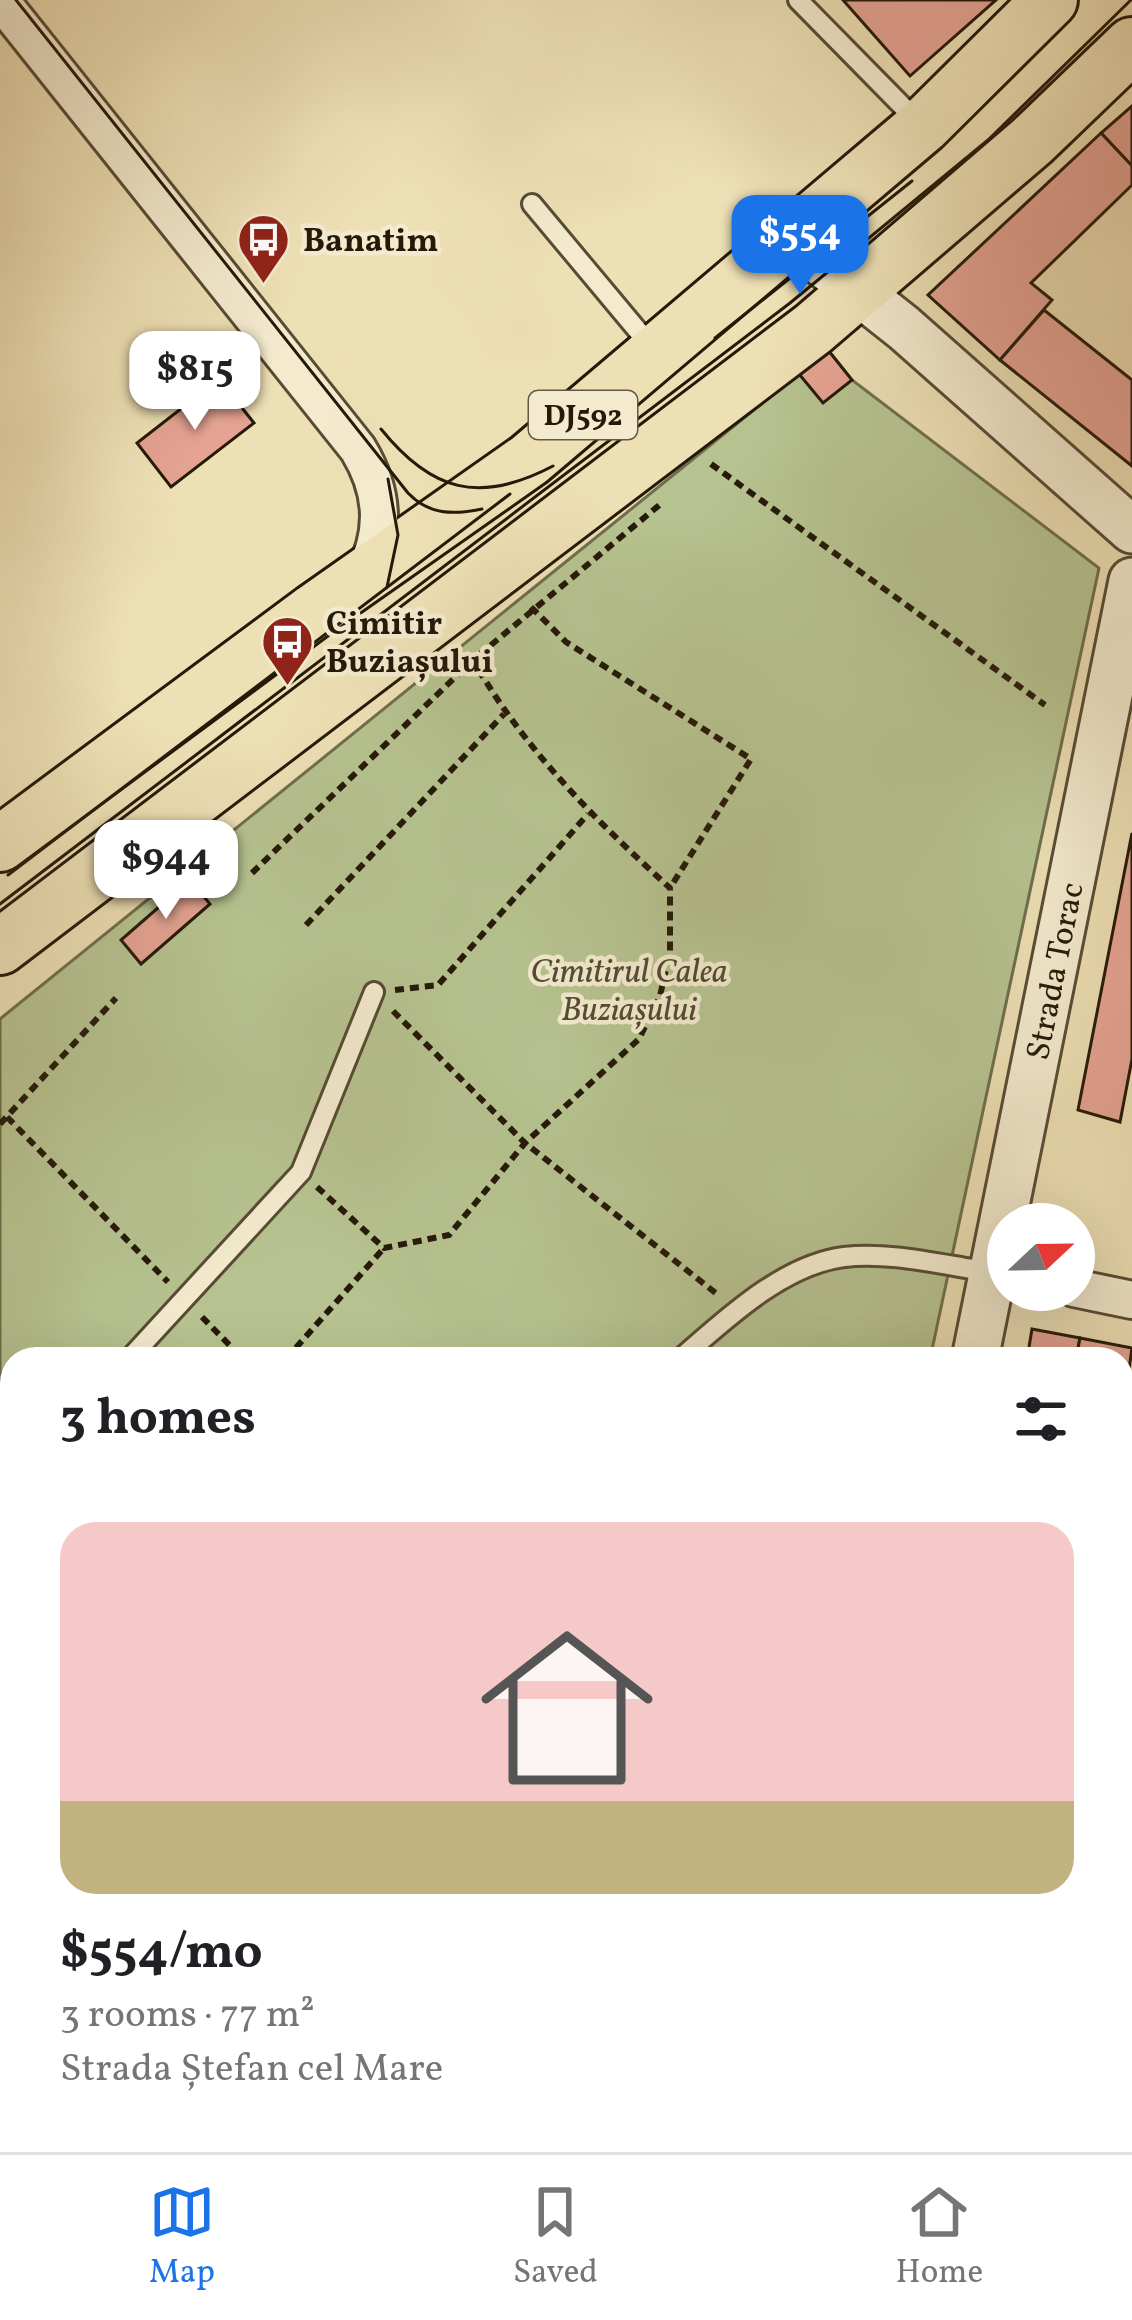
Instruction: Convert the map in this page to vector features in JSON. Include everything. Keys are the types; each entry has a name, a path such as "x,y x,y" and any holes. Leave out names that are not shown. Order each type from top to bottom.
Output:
{"main road":[{"name":"DJ592","path":"0,844 363,576 529,460 923,126 1050,0"},
{"name":"DJ592","path":"0,947 858,291 1032,141 1132,45"}],"street":[{"path":"0,0 358,449 376,484 381,509 375,552 363,576"},
{"path":"793,240 1132,530"},
{"name":"Strada Torac","path":"1014,1203 1132,581"},
{"path":"1095,1292 1132,1300"},
{"name":"Strada Torac","path":"979,1347 989,1311"}],"lane":[{"path":"798,0 923,126"},
{"path":"532,204 658,353"},
{"path":"141,1347 301,1172 374,992"},
{"path":"694,1347 738,1310 812,1266 845,1257 987,1273"}],"path":[{"path":"695,476 714,461 1045,705"},
{"path":"252,873 472,660 677,490"},
{"path":"297,1347 384,1248 449,1235 525,1143 639,1039 660,996 670,951 670,888 751,759 566,642 532,607"},
{"path":"472,660 504,714 588,814 670,888"},
{"path":"306,925 504,714"},
{"path":"374,992 438,985 588,814"},
{"path":"374,992 525,1143 738,1310"},
{"path":"116,998 3,1120 231,1347"},
{"path":"301,1172 384,1248"}],"green space":[{"name":"Cimitirul Calea Buziașului","path":"828,350 852,380 1099,568 933,1347 0,1347 0,1019"}],"building":[{"path":"843,0 996,0 910,76"},
{"path":"1132,106 1132,166 1101,133"},
{"path":"1101,133 1132,166 1132,185 1031,283 1052,300 1000,360 928,295"},
{"path":"1044,310 1132,380 1132,466 1000,360"},
{"path":"828,350 852,380 823,403 799,374"},
{"path":"219,379 254,423 171,487 137,443"},
{"path":"1132,833 1132,1059 1120,1122 1078,1110"},
{"path":"190,880 210,904 141,964 121,940"},
{"path":"1032,1329 1080,1338 1078,1347 1029,1347"},
{"path":"1080,1338 1127,1347 1078,1347"}],"tram line":[{"path":"16,0 408,493 442,512 482,509"},
{"path":"0,904 790,303 988,140 1131,0"},
{"path":"715,338 912,181"},
{"path":"381,429 419,466 458,485 502,485 553,466"},
{"path":"387,587 398,535 388,479"},
{"path":"8,875 510,494"}],"place":[{"name":"Banatim","path":"264,285"},
{"name":"Cimitir Buziașului","path":"287,687"}]}
